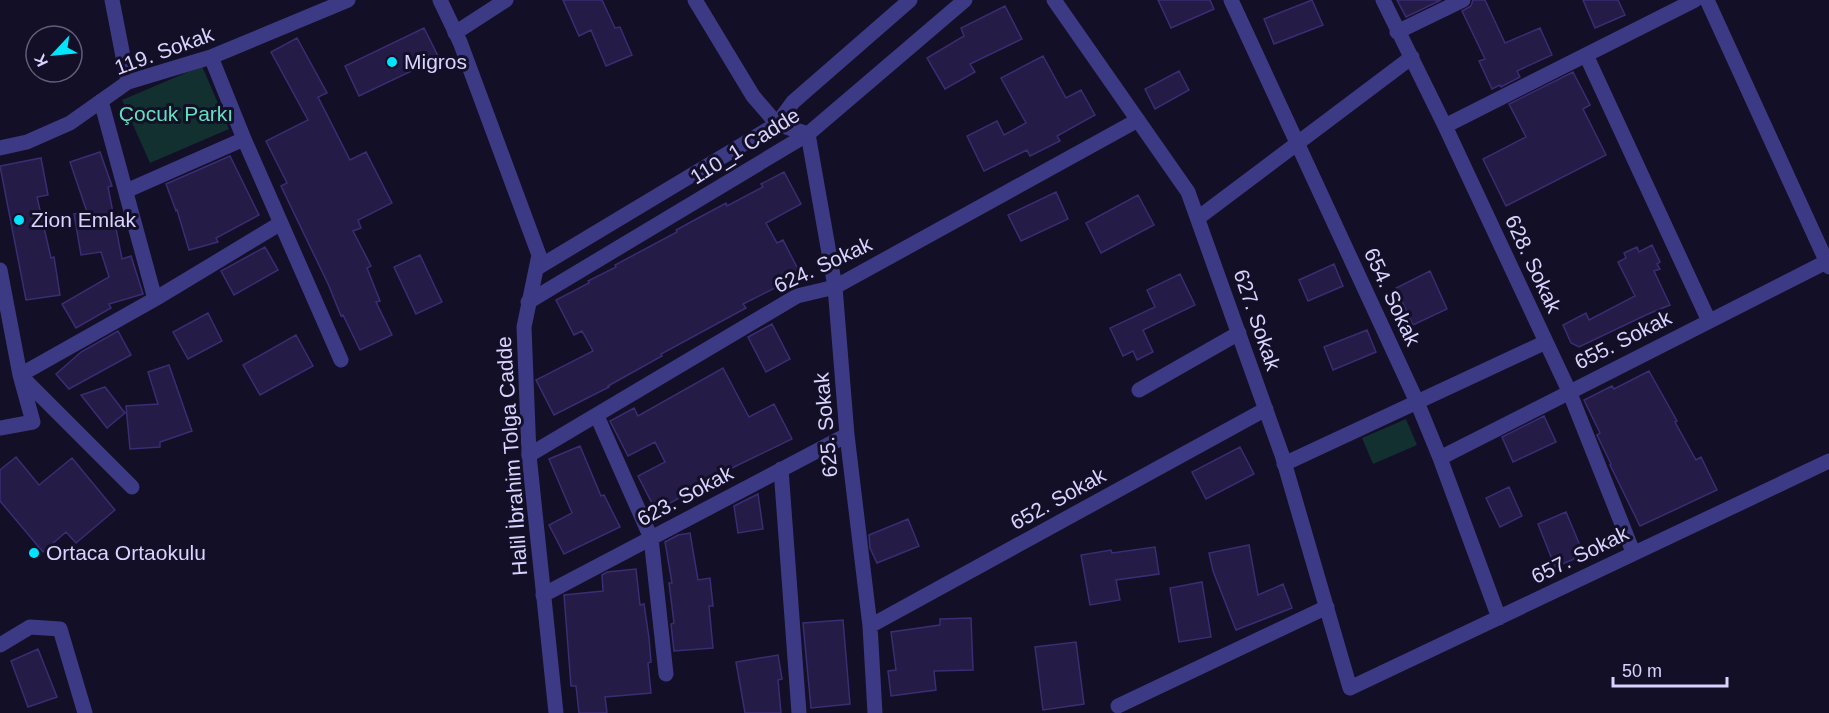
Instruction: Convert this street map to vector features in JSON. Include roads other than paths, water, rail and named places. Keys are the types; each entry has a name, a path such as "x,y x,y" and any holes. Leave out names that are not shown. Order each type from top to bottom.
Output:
{"street":[{"path":"112,0 128,82"},
{"name":"119. Sokak","path":"0,148 27,142 70,123 128,82 211,57 348,0"},
{"name":"Halil İbrahim Tolga Cadde","path":"440,0 456,33 540,255 524,327 529,455 556,713"},
{"path":"456,33 506,0"},
{"path":"695,0 753,96 777,124 808,134"},
{"name":"110_1 Cadde","path":"537,268 777,124 793,102 910,0"},
{"name":"110_1 Cadde","path":"528,302 808,134 965,0"},
{"name":"627. Sokak","path":"1054,0 1188,192 1284,464 1350,688"},
{"name":"654. Sokak","path":"1231,0 1417,402 1499,618"},
{"name":"628. Sokak","path":"1383,0 1445,126 1569,391 1633,552"},
{"path":"1397,32 1463,0"},
{"path":"1445,126 1695,0"},
{"path":"1707,0 1828,265"},
{"path":"1586,55 1710,321"},
{"path":"211,57 244,139 341,360"},
{"path":"1198,218 1412,57"},
{"path":"101,101 155,299"},
{"name":"624. Sokak","path":"529,455 797,296 835,287 1138,120"},
{"name":"625. Sokak","path":"808,134 835,287 847,435 870,626 876,713"},
{"path":"126,191 244,139"},
{"path":"20,375 155,299 281,224"},
{"name":"655. Sokak","path":"1440,458 1569,391 1828,265"},
{"path":"0,270 20,375 33,422 0,428"},
{"path":"1139,390 1239,333"},
{"path":"1284,464 1546,342"},
{"path":"20,375 132,487"},
{"name":"652. Sokak","path":"870,626 1266,409"},
{"path":"597,416 651,538 666,674"},
{"name":"623. Sokak","path":"543,595 847,435"},
{"name":"657. Sokak","path":"1350,688 1829,460"},
{"path":"781,469 799,713"},
{"path":"1118,705 1327,607"},
{"path":"0,645 30,627 60,629 85,713"}],"place":[{"name":"Migros","path":"392,62"},
{"name":"Zion Emlak","path":"19,220"},
{"name":"Ortaca Ortaokulu","path":"34,553"}],"park label":[{"name":"Çocuk Parkı","path":"176,114"}]}
